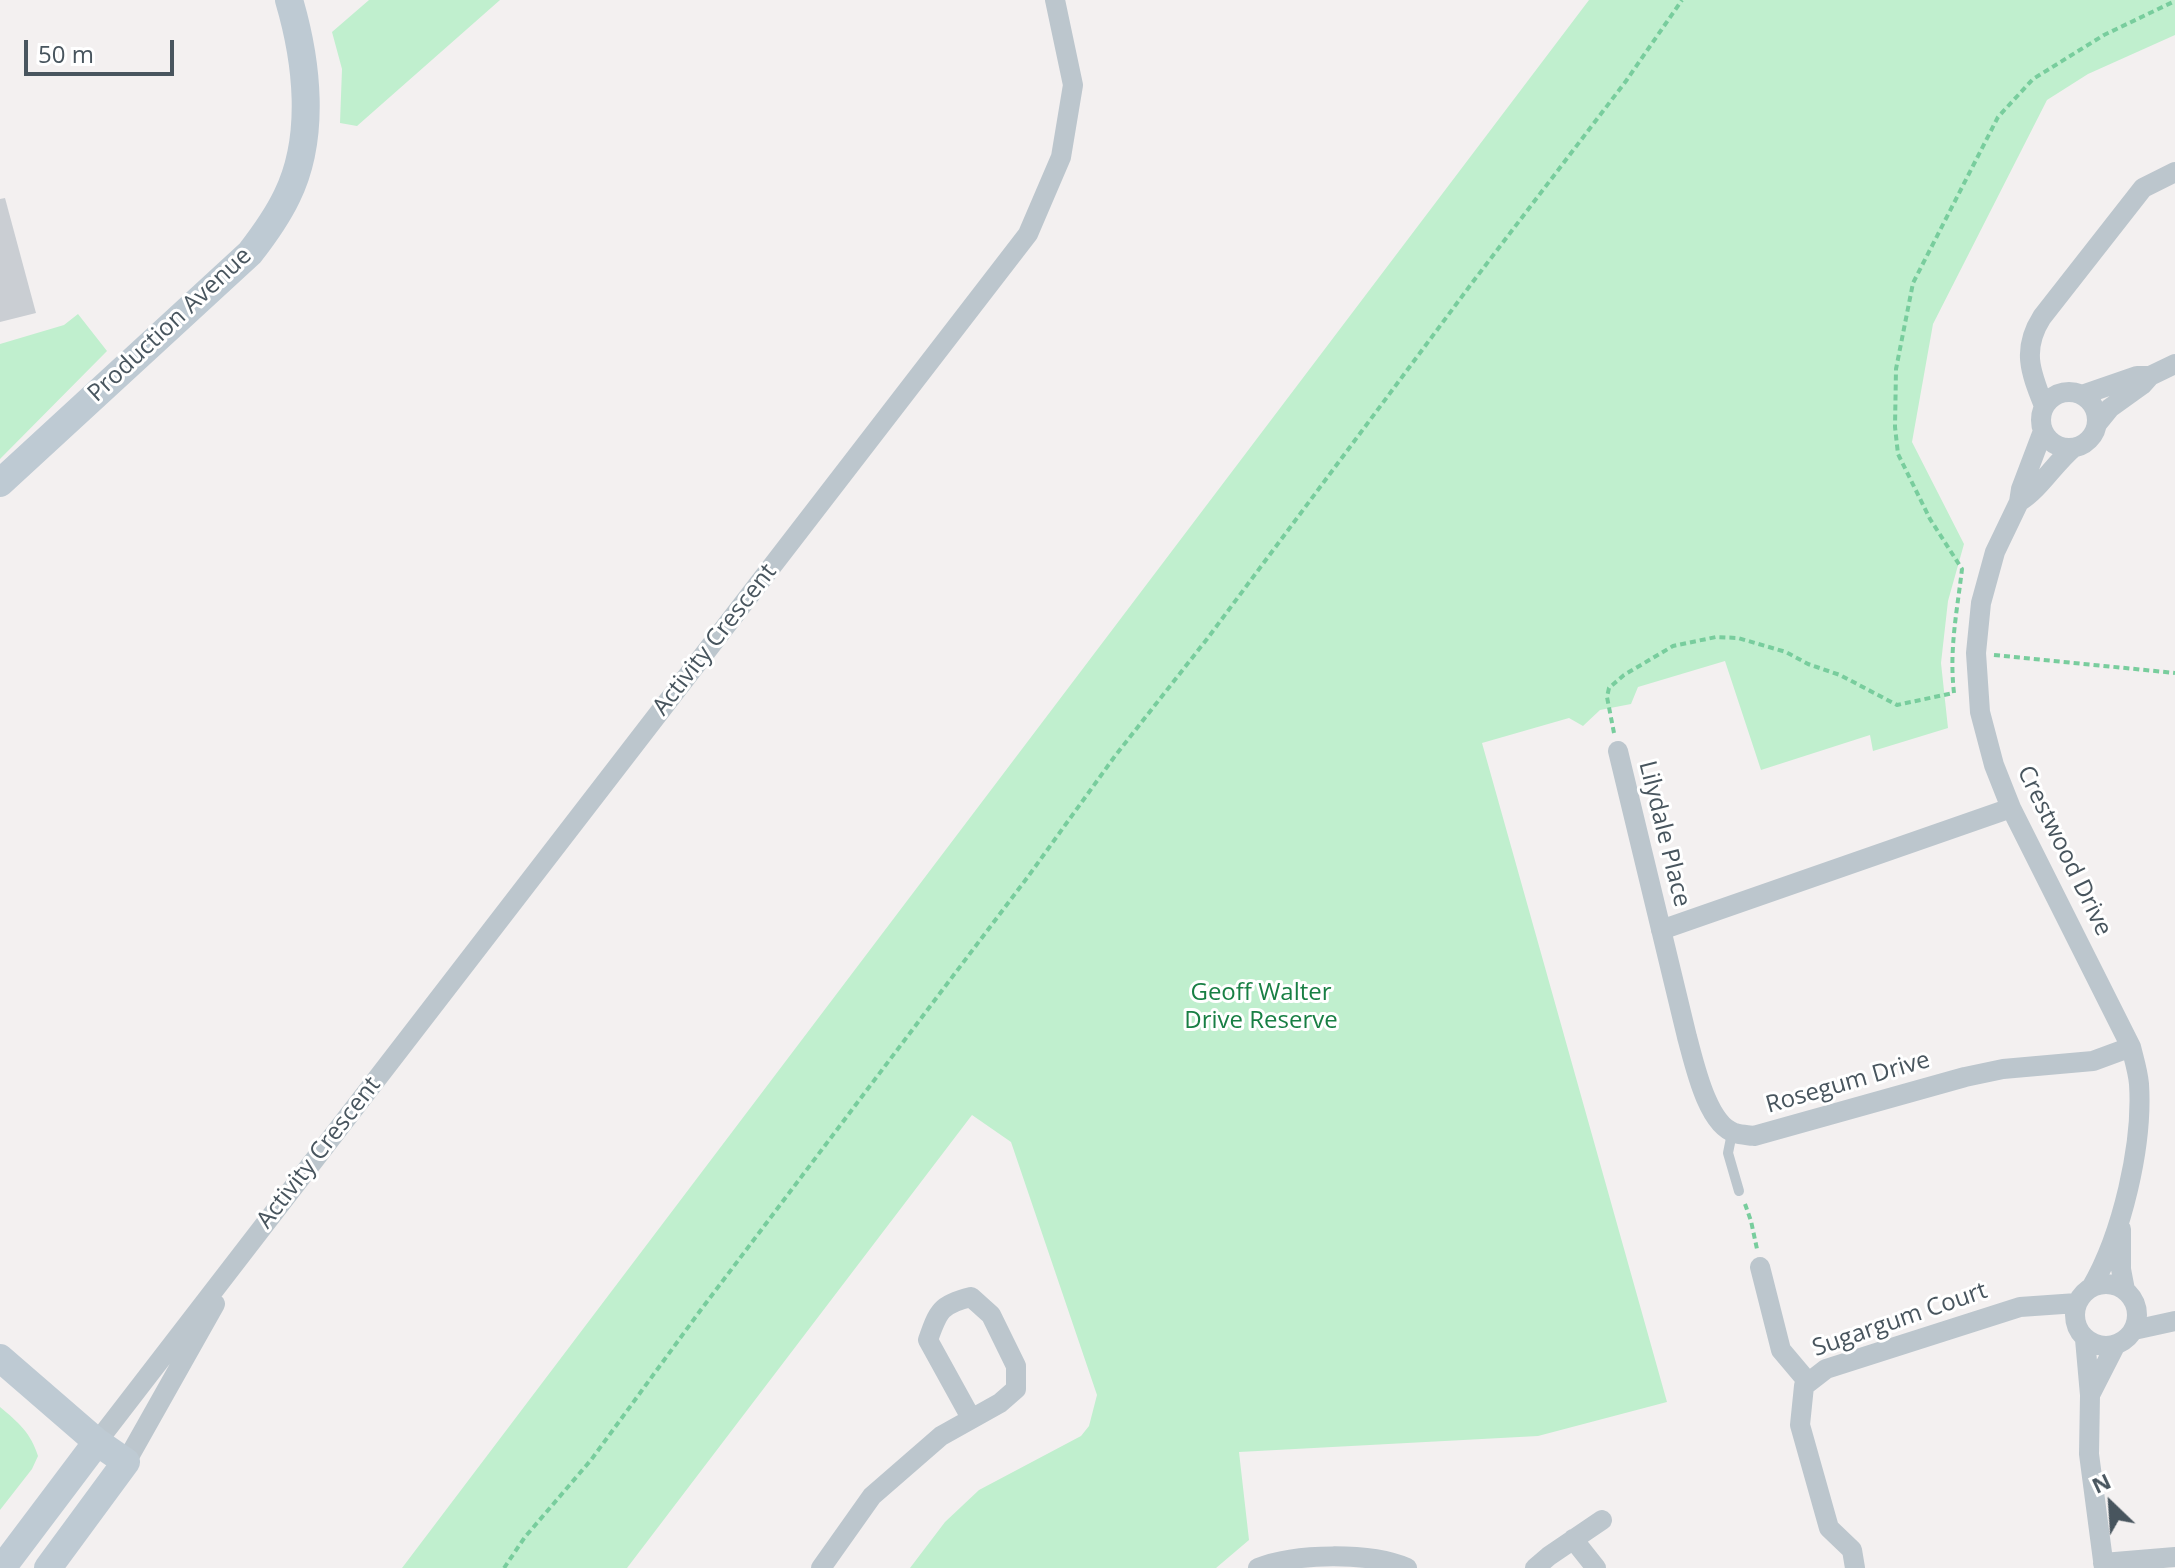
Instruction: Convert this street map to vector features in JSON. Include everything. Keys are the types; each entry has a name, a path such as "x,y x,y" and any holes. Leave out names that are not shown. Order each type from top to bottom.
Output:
{"main road":[{"name":"Production Avenue","path":"0,483 250,253 268,229 293,180 305,125 305,77 289,0"},
{"path":"0,1358 97,1442 126,1462"},
{"name":"Activity Crescent","path":"2,1568 97,1442"},
{"name":"Activity Crescent","path":"48,1568 126,1462"}],"street":[{"name":"Activity Crescent","path":"97,1442 1028,234 1061,157 1073,85 1055,0"},
{"path":"2044,406 2029,366 2034,329 2143,188 2175,172"},
{"path":"2031,355 2073,394 2094,407 2097,424"},
{"path":"2150,376 2137,376 2049,400 2044,406 2040,423 2043,431 2055,445 2073,448 2086,442 2110,408 2150,376 2175,364"},
{"name":"Crestwood Drive","path":"2043,431 2019,502 1995,552 1981,603 1976,653 1980,712 1994,765 2011,808 2131,1047 2139,1084 2137,1128 2121,1221 2091,1288"},
{"name":"Crestwood Drive","path":"2019,502 2030,495 2073,448"},
{"name":"Lilydale Place","path":"1618,751 1661,930"},
{"path":"1732,1133 1713,1115 1700,1083 1661,930 2011,808"},
{"name":"Rosegum Drive","path":"1732,1133 1754,1136 1965,1077 2017,1068 2093,1061 2131,1047"},
{"name":"Crestwood Drive","path":"2121,1221 2121,1269 2125,1290"},
{"name":"Activity Crescent","path":"126,1462 253,1238"},
{"path":"1760,1267 1781,1350 1808,1382"},
{"path":"2079,1322 2094,1345 2115,1346 2123,1342 2136,1320 2135,1303 2125,1290 2109,1284 2091,1288 2083,1294 2079,1322 2090,1395 2089,1454 2103,1566 2175,1557"},
{"path":"821,1568 872,1496 941,1436 1000,1403 1016,1389 1016,1366 991,1315 971,1297 950,1302 936,1317 928,1340 971,1418"},
{"name":"Sugargum Court","path":"1855,1568 1852,1550 1829,1528 1800,1425 1804,1386 1826,1369 2020,1307 2079,1322"},
{"path":"2136,1320 2175,1318"},
{"path":"2090,1395 2115,1346"},
{"path":"1535,1568 1602,1520"},
{"path":"1573,1539 1596,1568"},
{"path":"1258,1568 1275,1561 1349,1556 1391,1561 1407,1568"}],"lane":[{"path":"1732,1133 1728,1153 1739,1191"}],"path":[{"path":"504,1568 525,1537 591,1460 1115,756 1207,639 1387,395 1626,81 1682,0"},
{"path":"1954,693 1952,636 1962,569 1930,519 1898,454 1895,427 1896,369 1913,283 1998,117 2033,79 2104,35 2175,1"},
{"path":"1618,751 1607,697 1609,688 1624,675 1673,646 1716,637 1738,638 1786,652 1808,664 1840,675 1897,705 1978,687"},
{"path":"1976,653 2175,673"},
{"path":"1739,1191 1751,1221 1760,1267"}],"green space":[{"path":"369,0 500,0 357,126 340,123 342,69 332,32"},
{"name":"Geoff Walter Drive Reserve","path":"1589,0 2175,0 2175,35 2088,74 2047,100 1933,324 1912,442 1964,544 1948,601 1941,663 1948,728 1873,751 1870,735 1761,770 1725,661 1638,687 1631,704 1600,710 1583,726 1569,718 1482,743 1667,1402 1538,1436 1239,1452 1249,1540 1216,1568 910,1568 945,1522 979,1490 1081,1436 1089,1426 1097,1395 1011,1142 972,1115 627,1568 402,1568"},
{"path":"78,314 107,351 0,459 0,344 64,325"},
{"path":"0,1407 23,1428 38,1456 32,1469 0,1510"}],"building":[{"path":"5,198 36,313 0,322 0,199"}]}
